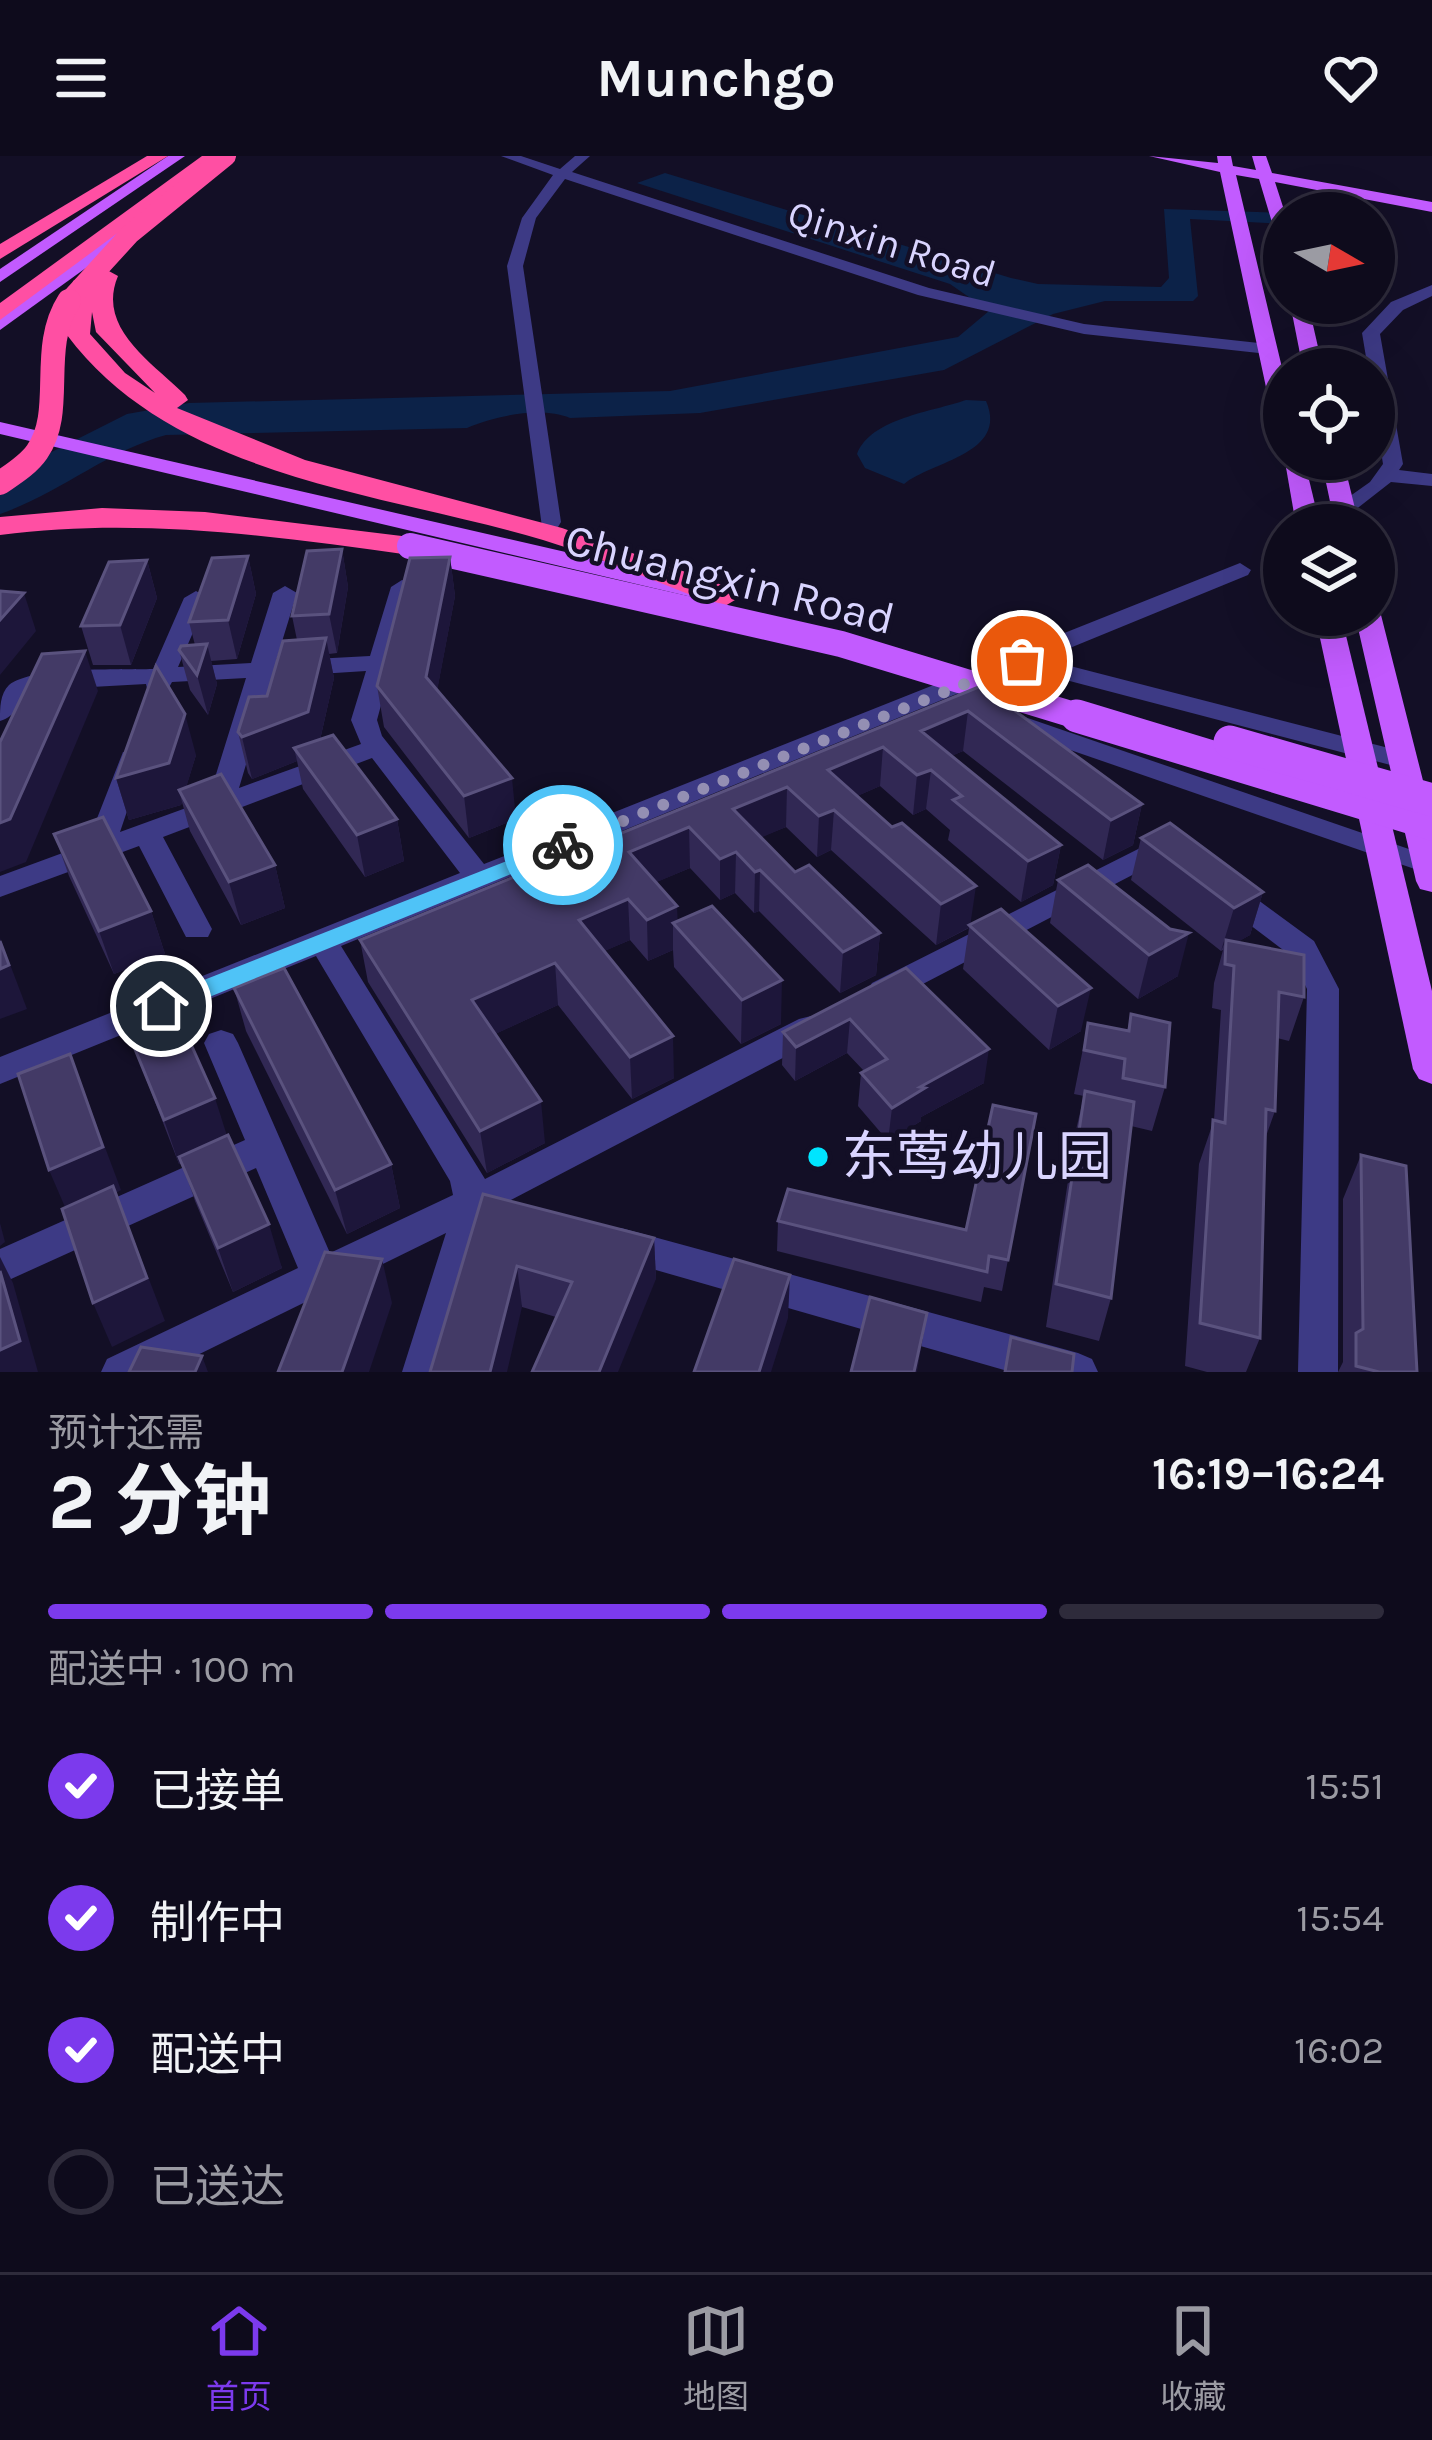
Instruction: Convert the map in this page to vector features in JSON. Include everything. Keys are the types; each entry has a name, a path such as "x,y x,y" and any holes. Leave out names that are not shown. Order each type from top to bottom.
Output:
{"highway":[{"path":"0,297 194,156"},
{"path":"0,313 213,156"},
{"path":"0,483 41,447 49,417 46,368 56,322 182,189 230,156"},
{"path":"0,267 154,165"},
{"path":"0,254 154,165"},
{"path":"123,235 93,285 104,327 165,391 243,447 304,470 554,535 725,597"},
{"path":"0,526 98,518 218,521 410,546"}],"main road":[{"path":"0,277 154,165 178,156"},
{"path":"0,324 230,156"},
{"path":"1156,156 1227,170 1263,169 1432,203"},
{"path":"1188,156 1227,170"},
{"path":"1227,170 1268,348"},
{"name":"Chuangxin Road","path":"0,428 725,597 1432,800"},
{"name":"Chuangxin Road","path":"0,447 841,644 1432,824"},
{"path":"1333,636 1432,1069"},
{"path":"1373,636 1430,874"}],"street":[{"name":"Qinxin Road","path":"508,156 966,303 1084,328 1263,348"},
{"path":"550,522 519,291 544,216 584,156"},
{"path":"568,176 599,156"},
{"path":"1374,348 1371,333 1397,305 1432,290"},
{"path":"1395,476 1432,480"},
{"path":"1357,504 1380,480"},
{"path":"0,1071 1240,570"},
{"path":"402,587 364,720 377,747 480,879"},
{"path":"219,808 285,592"},
{"path":"99,852 161,676 196,598"},
{"path":"1022,661 1402,760"},
{"path":"0,713 20,688 32,683 378,663"},
{"path":"938,695 1382,851 1430,874"},
{"path":"0,887 377,747"},
{"path":"148,835 197,929"},
{"path":"121,1372 474,1202 1164,846 1303,949 1323,989 1318,1372"},
{"path":"323,942 467,1178 474,1202 422,1372"},
{"path":"221,1043 321,1276"},
{"path":"0,1267 266,1148"},
{"path":"474,1202 518,1215"},
{"path":"586,1234 1078,1372"}],"water":[{"path":"665,173 1038,284 1161,287 1169,278 1164,209 1263,212 1263,223 1190,219 1198,296 1193,301 1105,301 1053,314 944,370 700,413 570,418 532,413 467,428 166,435 123,451 0,514 0,478 127,414 189,403 670,391 958,337 989,311 950,284 637,183"},
{"path":"966,400 986,401 990,419 987,433 964,454 904,484 865,468 857,454 875,432"}],"building":[{"path":"342,549 329,614 292,616 307,551"},
{"path":"248,556 228,620 189,622 212,558"},
{"path":"450,557 426,677 512,778 464,796 377,686 410,558"},
{"path":"147,560 120,625 81,626 109,562"},
{"path":"0,591 24,593 0,620"},
{"path":"326,638 308,712 242,737 238,732 249,697 267,696 283,641"},
{"path":"207,644 197,675 179,650"},
{"path":"85,651 10,819 0,823 0,742 42,654"},
{"path":"156,666 185,714 169,763 116,778"},
{"path":"981,686 1142,804 1111,820 968,711 921,731 1061,845 1028,861 953,800 962,796 931,770 917,775 883,747 828,770 892,827 902,823 976,886 941,904 834,810 819,816 787,787 733,809 795,872 809,865 880,933 843,952 760,870 755,872 736,852 720,859 689,827 629,852 677,906 647,920 628,899 579,920 673,1036 630,1057 555,963 472,1000 541,1101 480,1131 360,940"},
{"path":"333,735 397,819 357,835 294,748"},
{"path":"221,774 275,865 229,882 179,790"},
{"path":"103,817 151,911 99,931 54,834"},
{"path":"1170,823 1263,892 1234,908 1141,838"},
{"path":"1088,865 1170,929 1189,933 1149,955 1058,880"},
{"path":"712,906 782,980 742,1000 673,923"},
{"path":"1001,909 1091,988 1058,1006 969,925"},
{"path":"1226,940 1304,955 1304,997 1279,992 1275,1111 1266,1109 1260,1338 1200,1323 1213,1120 1225,1123 1234,966 1225,964"},
{"path":"0,941 9,965 0,969"},
{"path":"284,968 391,1164 335,1190 234,988"},
{"path":"906,968 989,1049 892,1108 861,1073 887,1059 850,1019 796,1047 783,1032"},
{"path":"177,1013 215,1098 164,1120 128,1032"},
{"path":"1131,1014 1170,1023 1165,1087 1123,1078 1125,1059 1084,1050 1088,1023 1129,1031"},
{"path":"70,1054 103,1147 49,1170 18,1074"},
{"path":"1085,1091 1134,1102 1111,1298 1056,1284"},
{"path":"993,1105 1036,1114 1008,1260 989,1256 987,1272 778,1221 788,1189 966,1230"},
{"path":"228,1135 269,1224 218,1248 179,1157"},
{"path":"1361,1155 1406,1166 1417,1372 1379,1372 1356,1366 1356,1333 1363,1329"},
{"path":"113,1186 147,1278 93,1303 62,1209"},
{"path":"483,1194 654,1238 599,1372 532,1372 572,1282 517,1266 490,1372 430,1372"},
{"path":"325,1252 382,1259 342,1372 278,1372"},
{"path":"734,1259 790,1275 759,1372 694,1372"},
{"path":"0,1271 20,1341 0,1350"},
{"path":"870,1297 927,1313 914,1372 851,1372"},
{"path":"1011,1337 1074,1354 1072,1372 1005,1372"},
{"path":"141,1347 202,1356 195,1372 129,1372"}],"way so far":[{"path":"563,845 1022,661"}],"place":[{"name":"东莺幼儿园","path":"818,1157"}],"route":[{"path":"161,1006 563,845"}]}
